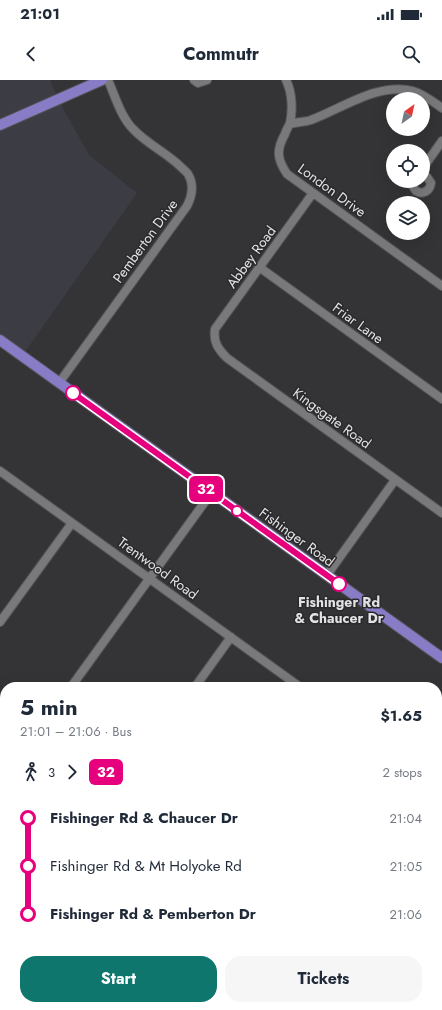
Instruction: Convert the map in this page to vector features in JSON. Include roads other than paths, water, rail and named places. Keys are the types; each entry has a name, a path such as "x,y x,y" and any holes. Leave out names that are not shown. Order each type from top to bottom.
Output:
{"main road":[{"path":"0,124 102,80"},
{"name":"Fishinger Road","path":"0,340 442,658"}],"street":[{"name":"Pemberton Drive","path":"59,383 187,206 191,197 192,190 188,174 176,162 146,141 132,128 122,112 108,80"},
{"path":"194,80 198,83 207,80"},
{"name":"London Drive","path":"286,80 290,88 291,98 290,124 280,143 279,160 287,174 442,286"},
{"path":"290,124 310,120 374,93 393,89 414,91 425,96 442,108"},
{"path":"430,158 442,142"},
{"path":"414,188 419,193 426,192 430,188"},
{"name":"Abbey Road","path":"214,338 218,324 313,193"},
{"name":"Friar Lane","path":"259,267 442,399"},
{"name":"Kingsgate Road","path":"214,338 218,350 227,358 442,513"},
{"name":"Trentwood Road","path":"0,471 293,682"},
{"path":"326,575 396,480"},
{"path":"75,682 212,492"},
{"path":"0,622 72,523"},
{"path":"199,682 231,637"}],"place":[{"name":"Fishinger Rd & Chaucer Dr","path":"339,584"}]}
